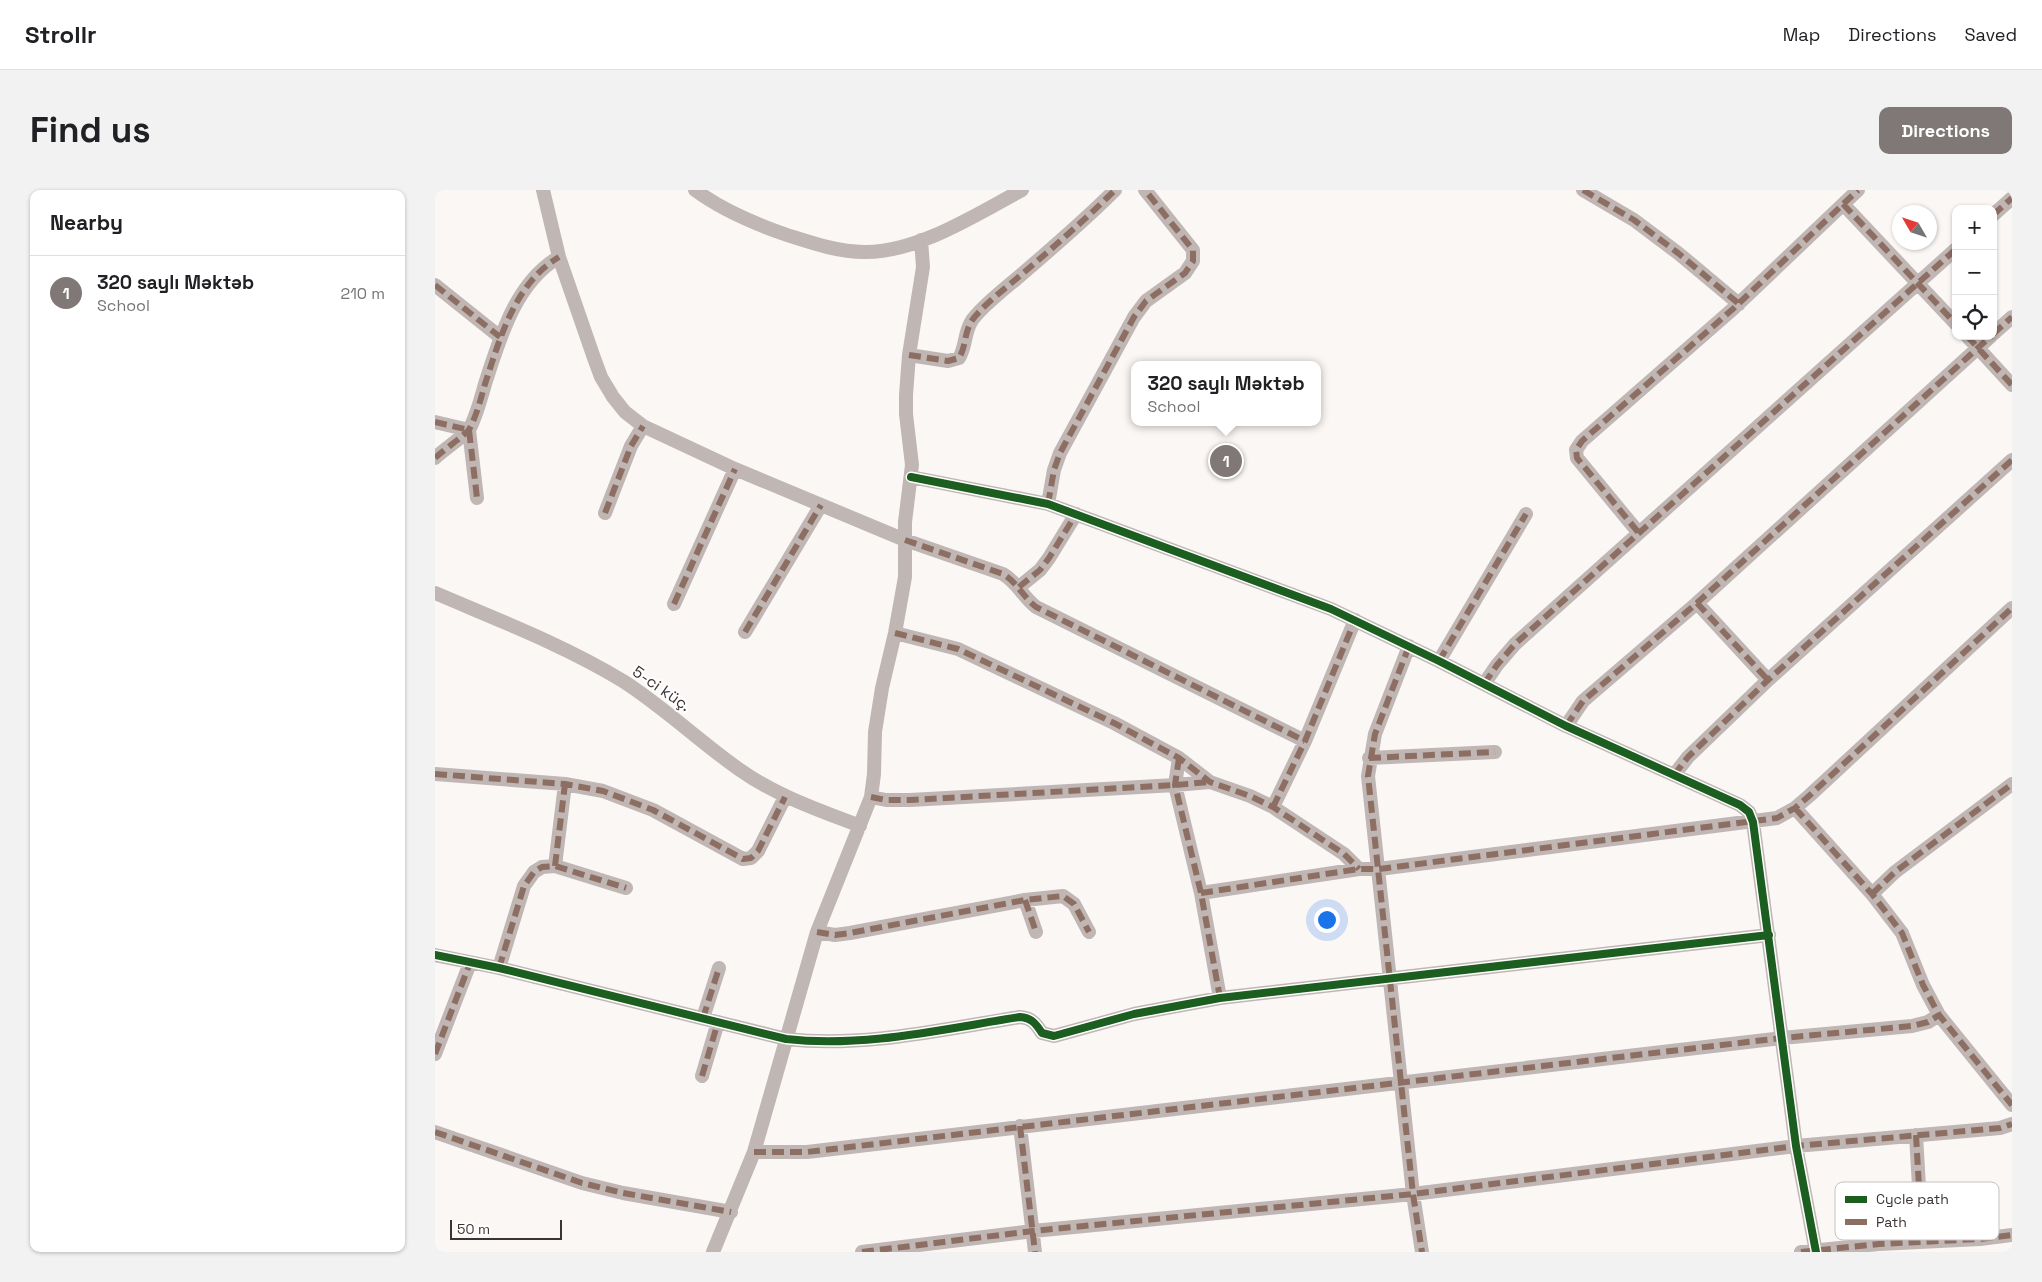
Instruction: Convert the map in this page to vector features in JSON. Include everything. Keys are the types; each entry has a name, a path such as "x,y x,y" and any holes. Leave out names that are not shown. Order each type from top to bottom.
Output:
{"street":[{"path":"543,190 559,257 601,377 625,412 643,426 735,469 821,506 905,540 1003,574 1013,579 1025,599 1036,607 1305,741"},
{"path":"695,190 721,208 786,234 842,251 866,252 887,250 921,240 952,227 1023,190"},
{"path":"909,355 948,361 959,358 964,350 966,335 971,322 998,294 1092,214 1115,190"},
{"path":"1048,504 1054,470 1060,452 1134,317 1146,301 1185,273 1193,262 1193,250 1145,190"},
{"path":"1583,190 1634,220 1679,253 1739,304"},
{"path":"1638,532 1577,458 1576,450 1582,441 1739,304 1858,190"},
{"path":"1997,211 2012,198"},
{"path":"1843,204 1952,320"},
{"path":"713,1252 754,1152 817,932 871,797 874,774 875,732 905,577 907,501 912,465 906,414 909,355 923,267 921,240"},
{"path":"1484,684 1515,644 1955,250"},
{"path":"477,498 469,430 480,402 500,337 532,278 544,266 559,257"},
{"path":"435,285 500,337"},
{"path":"1997,330 2012,317"},
{"path":"1971,340 2012,385"},
{"path":"1567,726 1583,701 1697,603 1987,340"},
{"path":"435,422 469,430"},
{"path":"605,513 631,446 643,426"},
{"path":"435,458 469,430"},
{"path":"1674,775 1688,756 1768,680 2012,460"},
{"path":"674,604 735,469"},
{"path":"911,477 1048,504 1355,620 1567,726 1740,805 1749,812 1753,822 1769,935 1796,1146 1816,1251"},
{"path":"745,632 821,506"},
{"path":"1019,587 1040,570 1076,514"},
{"path":"1439,661 1526,514"},
{"name":"5-ci küç.","path":"435,593 576,654 615,676 662,707 741,770 785,797 860,826"},
{"path":"1697,603 1768,680"},
{"path":"1201,893 1359,869 1379,869 1777,818 1795,808 2012,608"},
{"path":"1273,807 1305,741 1355,620"},
{"path":"895,633 958,649 1114,723 1179,758 1210,782 1273,807 1344,854 1359,869"},
{"path":"1409,646 1375,734 1369,758 1368,776 1413,1194 1422,1252"},
{"path":"1369,758 1495,752"},
{"path":"1179,758 1175,786 1201,893 1220,998"},
{"path":"435,774 565,784 603,791 653,810 743,859 751,858 758,851 785,797"},
{"path":"871,797 886,800 910,800 1175,786 1210,782"},
{"path":"555,866 565,784"},
{"path":"1872,894 1895,872 2012,784"},
{"path":"1795,808 1872,894 1902,934 1923,985 1939,1015 2012,1105"},
{"path":"499,968 524,886 533,872 542,866 555,866 626,888"},
{"path":"817,932 835,935 850,933 1025,900 1063,896 1074,904 1089,932"},
{"path":"1025,900 1036,932"},
{"path":"435,955 499,968 786,1039 806,1042 865,1041 1020,1017 1028,1018 1035,1022 1042,1034 1054,1036 1143,1012 1220,998 1769,935"},
{"path":"435,1054 470,963"},
{"path":"703,1018 719,968"},
{"path":"754,1152 807,1152 1782,1038 1912,1026 1928,1022 1939,1015"},
{"path":"701,1076 718,1022"},
{"path":"863,1252 1033,1232 1413,1194 1796,1146 2000,1128 2012,1124"},
{"path":"1020,1126 1035,1252"},
{"path":"435,1132 582,1183 623,1193 731,1212"},
{"path":"1915,1135 1919,1182"},
{"path":"1999,1236 2012,1234"},
{"path":"1801,1252 1879,1244 1960,1240"}],"marked path":[{"path":"909,355 948,361 959,358 967,331 979,312 1066,236 1115,190"},
{"path":"1048,504 1054,470 1060,453 1134,317 1146,301 1185,273 1193,261 1193,250 1145,190"},
{"path":"1583,190 1634,220 1678,253 1739,304"},
{"path":"1638,532 1577,458 1576,450 1582,441 1734,308 1858,190"},
{"path":"1997,211 2012,198"},
{"path":"1843,204 1952,320"},
{"path":"1484,684 1515,644 1955,250"},
{"path":"435,458 470,428 477,412 503,330 511,313 531,281 559,257"},
{"path":"435,285 500,337"},
{"path":"1997,330 2012,317"},
{"path":"1971,340 2012,385"},
{"path":"1566,726 1583,701 1697,603 1987,340"},
{"path":"435,422 469,430 477,498"},
{"path":"605,513 631,446 643,426"},
{"path":"1674,775 1688,757 1768,680 2012,460"},
{"path":"674,604 735,469"},
{"path":"745,632 821,505"},
{"path":"1019,587 1040,570 1076,514"},
{"path":"1439,661 1526,514"},
{"path":"905,540 1003,574 1013,581 1036,607 1305,741"},
{"path":"1697,603 1768,680"},
{"path":"1201,893 1359,869 1379,869 1777,818 1795,808 1809,796 2012,608"},
{"path":"1273,807 1305,741 1355,620"},
{"path":"895,633 958,649 1114,723 1179,758 1210,782 1250,796 1273,807 1344,854 1359,869"},
{"path":"1409,646 1375,734 1368,776 1413,1194 1422,1252"},
{"path":"1369,758 1495,752"},
{"path":"1179,758 1175,785 1201,893 1220,998"},
{"path":"435,774 565,784 603,791 653,810 743,859 751,858 758,851 785,797"},
{"path":"871,797 886,800 910,800 1210,782"},
{"path":"555,866 565,784"},
{"path":"1872,894 1895,872 2012,784"},
{"path":"1795,808 1872,894 1902,933 1923,985 1939,1015 2012,1105"},
{"path":"499,968 524,886 534,872 542,867 555,866 626,888"},
{"path":"817,932 835,935 850,933 1025,900 1063,896 1074,904 1089,932"},
{"path":"1025,900 1036,932"},
{"path":"435,1054 470,963"},
{"path":"703,1018 719,968"},
{"path":"754,1152 807,1152 1782,1038 1912,1026 1928,1022 1939,1015"},
{"path":"702,1076 718,1022"},
{"path":"862,1252 1033,1231 1413,1194 1796,1146 2000,1128 2012,1124"},
{"path":"1020,1126 1035,1252"},
{"path":"435,1132 582,1183 623,1193 731,1212"},
{"path":"1916,1135 1919,1182"},
{"path":"1999,1237 2012,1235"},
{"path":"1801,1252 1879,1244 1960,1240"}],"cycle path":[{"path":"911,477 1048,504 1331,609 1439,661 1566,726 1740,805 1749,812 1753,822 1796,1146 1816,1252"},
{"path":"435,955 499,968 786,1039 845,1041 933,1032 1020,1017 1033,1022 1042,1033 1054,1036 1134,1014 1220,998 1769,935"}],"place":[{"name":"320 saylı Məktəb","path":"1226,461"}]}
